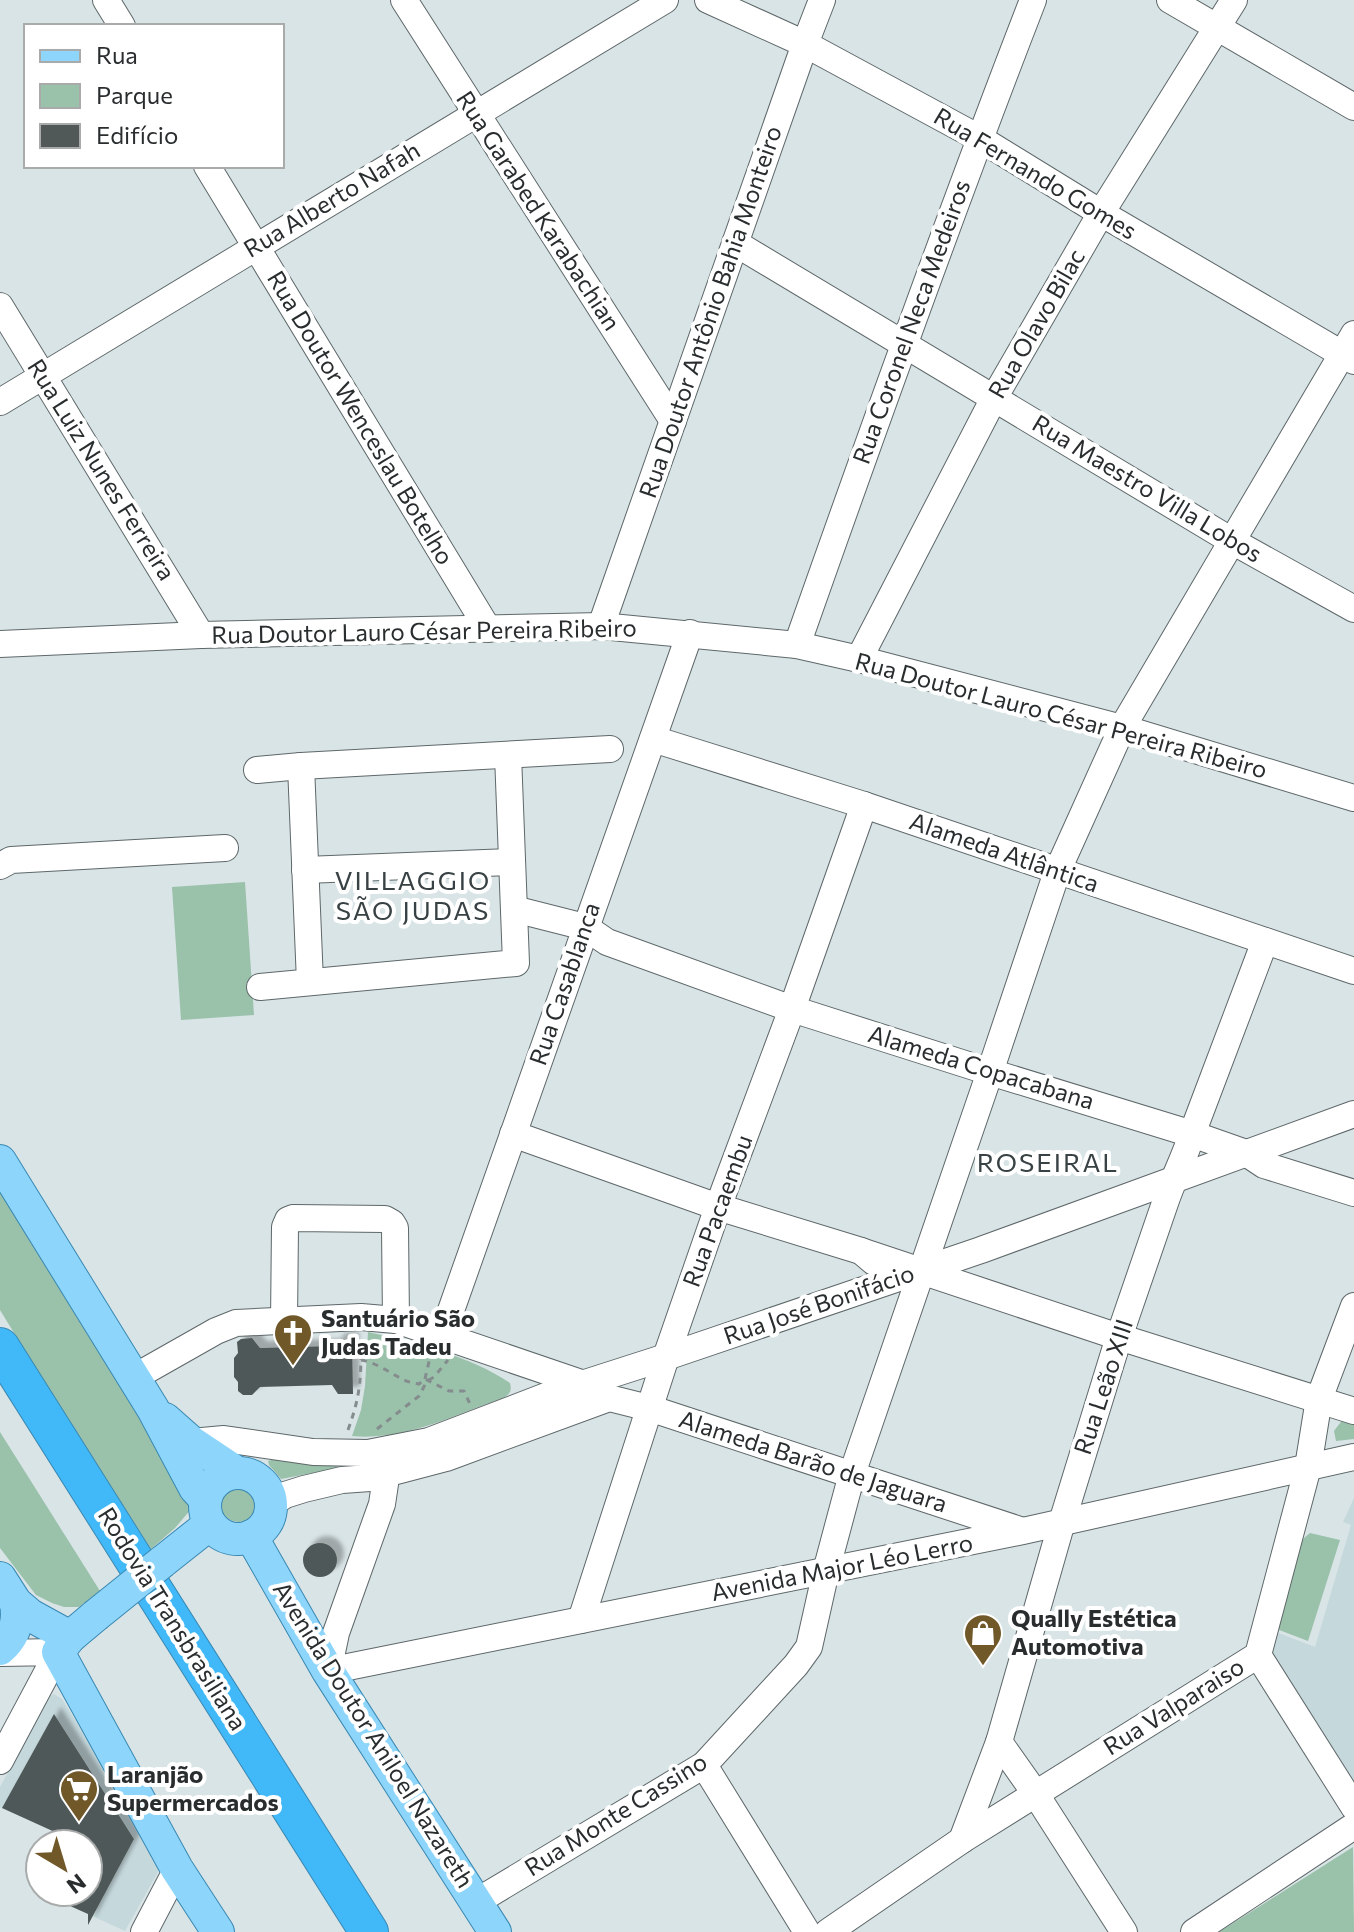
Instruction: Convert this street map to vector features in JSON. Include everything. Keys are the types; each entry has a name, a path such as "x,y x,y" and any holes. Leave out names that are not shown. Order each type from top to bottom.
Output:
{"highway":[{"name":"Rodovia Transbrasiliana","path":"0,1347 369,1932"},
{"name":"Rodovia Transbrasiliana","path":"0,1395 338,1932"}],"main road":[{"path":"0,1161 153,1409 218,1533 236,1539 251,1536 266,1525 271,1504 263,1484 191,1442 153,1409"},
{"path":"64,1645 162,1562 208,1511 209,1488 216,1480 240,1473"},
{"name":"Avenida Doutor Aniloel Nazareth","path":"251,1536 328,1671 495,1932"},
{"path":"8,1590 64,1645 177,1869 218,1932"},
{"path":"0,1651 10,1640 17,1622 8,1590"}],"street":[{"path":"106,0 121,24"},
{"name":"Rua Garabed Karabachian","path":"404,0 673,421"},
{"name":"Rua Alberto Nafah","path":"0,402 665,0"},
{"name":"Rua Fernando Gomes","path":"708,0 805,44 979,138 1101,213 1350,350"},
{"name":"Rua Doutor Antônio Bahia Monteiro","path":"601,626 822,0"},
{"name":"Rua Coronel Neca Medeiros","path":"797,645 903,343 1033,0"},
{"path":"1170,0 1354,107"},
{"name":"Rua Olavo Bilac","path":"859,659 994,398 1101,213 1234,0"},
{"name":"Rua Doutor Wenceslau Botelho","path":"208,168 488,629"},
{"name":"Rua Maestro Villa Lobos","path":"735,243 1232,541 1354,609"},
{"name":"Rua Luiz Nunes Ferreira","path":"0,306 201,635"},
{"name":"Rua Monte Cassino","path":"476,1902 704,1765 809,1647 852,1474 1057,872 1122,728 1350,350"},
{"name":"Rua Doutor Lauro César Pereira Ribeiro","path":"0,644 201,635 601,626 797,645 1122,728 1354,798"},
{"name":"Rua Casablanca","path":"443,1345 513,1134 690,633"},
{"name":"Alameda Atlântica","path":"653,739 864,805 1354,971"},
{"path":"257,770 610,749"},
{"path":"260,987 516,963 508,755"},
{"path":"301,766 310,982"},
{"name":"Rua Pacaembu","path":"581,1620 718,1207 864,805"},
{"path":"0,866 11,860 225,848"},
{"path":"305,870 512,862"},
{"path":"514,919 582,936"},
{"name":"Alameda Copacabana","path":"582,936 607,942 792,1009 1192,1134 1246,1153 1264,1165 1354,1193"},
{"name":"Rua Leão XIII","path":"962,1840 999,1742 1119,1337 1173,1180 1185,1156 1265,941"},
{"name":"Rua José Bonifácio","path":"374,1453 429,1441 554,1393 888,1282 1354,1114"},
{"path":"513,1134 718,1207 1354,1411"},
{"path":"284,1322 285,1227 288,1220 293,1218 385,1219 392,1223 395,1228 396,1320"},
{"path":"861,1251 874,1262 888,1282 904,1323"},
{"name":"Rua Valparaiso","path":"828,1932 962,1840 1258,1655 1308,1467 1319,1399 1354,1306"},
{"path":"133,1378 236,1323 361,1317 396,1320 443,1345 520,1362 584,1384"},
{"path":"507,1411 527,1383 527,1374 520,1362"},
{"name":"Rua José Bonifácio","path":"191,1442 224,1439 313,1452 446,1458 609,1398 649,1408"},
{"name":"Alameda Barão de Jaguara","path":"649,1408 1023,1531"},
{"path":"240,1473 255,1456 276,1448"},
{"path":"328,1671 336,1633 382,1504 385,1484 374,1453"},
{"name":"Rua José Bonifácio","path":"271,1504 285,1495 304,1489 342,1480 370,1478 374,1453"},
{"name":"Avenida Major Léo Lerro","path":"328,1671 1023,1531 1354,1457"},
{"path":"0,1651 64,1645"},
{"path":"0,1761 64,1645"},
{"path":"1258,1655 1354,1807"},
{"path":"999,1742 1124,1932"},
{"path":"704,1765 807,1932"},
{"path":"1194,1932 1354,1826"},
{"path":"144,1932 177,1869"}],"path":[{"path":"346,1435 358,1402 361,1381 361,1317"},
{"path":"374,1453 419,1396 443,1345"},
{"path":"361,1360 409,1383 419,1384 434,1377 443,1345"},
{"path":"426,1380 449,1391 464,1391 473,1411"}],"shaded area":[{"path":"1354,1498 1354,1792 1265,1654 1273,1631 1315,1647 1351,1525 1343,1522"},
{"path":"54,1694 62,1699 156,1849 158,1872 125,1931 75,1908 104,1908 104,1828 46,1828 0,1807 0,1787 50,1696"}],"green space":[{"path":"245,882 254,1015 181,1020 172,887"},
{"path":"0,1182 43,1245 192,1508 151,1549 0,1310"},
{"path":"368,1332 423,1345 477,1365 510,1383 510,1392 503,1398 410,1431 352,1436 365,1386"},
{"path":"1343,1419 1354,1422 1354,1439 1336,1441 1334,1431"},
{"path":"0,1432 100,1591 79,1607 64,1607 36,1595 0,1548"},
{"path":"284,1456 338,1465 337,1471 333,1469 281,1479 268,1461"},
{"path":"239,1484 253,1489 258,1503 253,1517 239,1522 225,1517 220,1503 225,1489"},
{"path":"1310,1533 1340,1540 1308,1641 1274,1628 1300,1545"},
{"path":"1353,1847 1354,1932 1219,1932"}],"building":[{"name":"Santuário São Judas Tadeu","path":"252,1338 260,1348 334,1346 338,1340 352,1339 353,1394 338,1394 332,1385 260,1387 252,1395 243,1395 238,1391 238,1382 234,1377 234,1358 238,1353 237,1342"},
{"path":"320,1543 332,1548 337,1560 332,1572 320,1577 308,1572 303,1560 308,1548"},
{"name":"Laranjão Supermercados","path":"54,1714 134,1839 104,1895 104,1828 46,1828 2,1808"},
{"name":"Laranjão Supermercados","path":"75,1908 97,1908 88,1925 88,1914"}],"place":[{"name":"Santuário São Judas Tadeu","path":"293,1367"},
{"name":"Qually Estética Automotiva","path":"983,1667"},
{"name":"Laranjão Supermercados","path":"79,1823"}],"district":[{"name":"VILLAGGIO SÃO JUDAS","path":"413,896"},
{"name":"ROSEIRAL","path":"1048,1163"}]}
